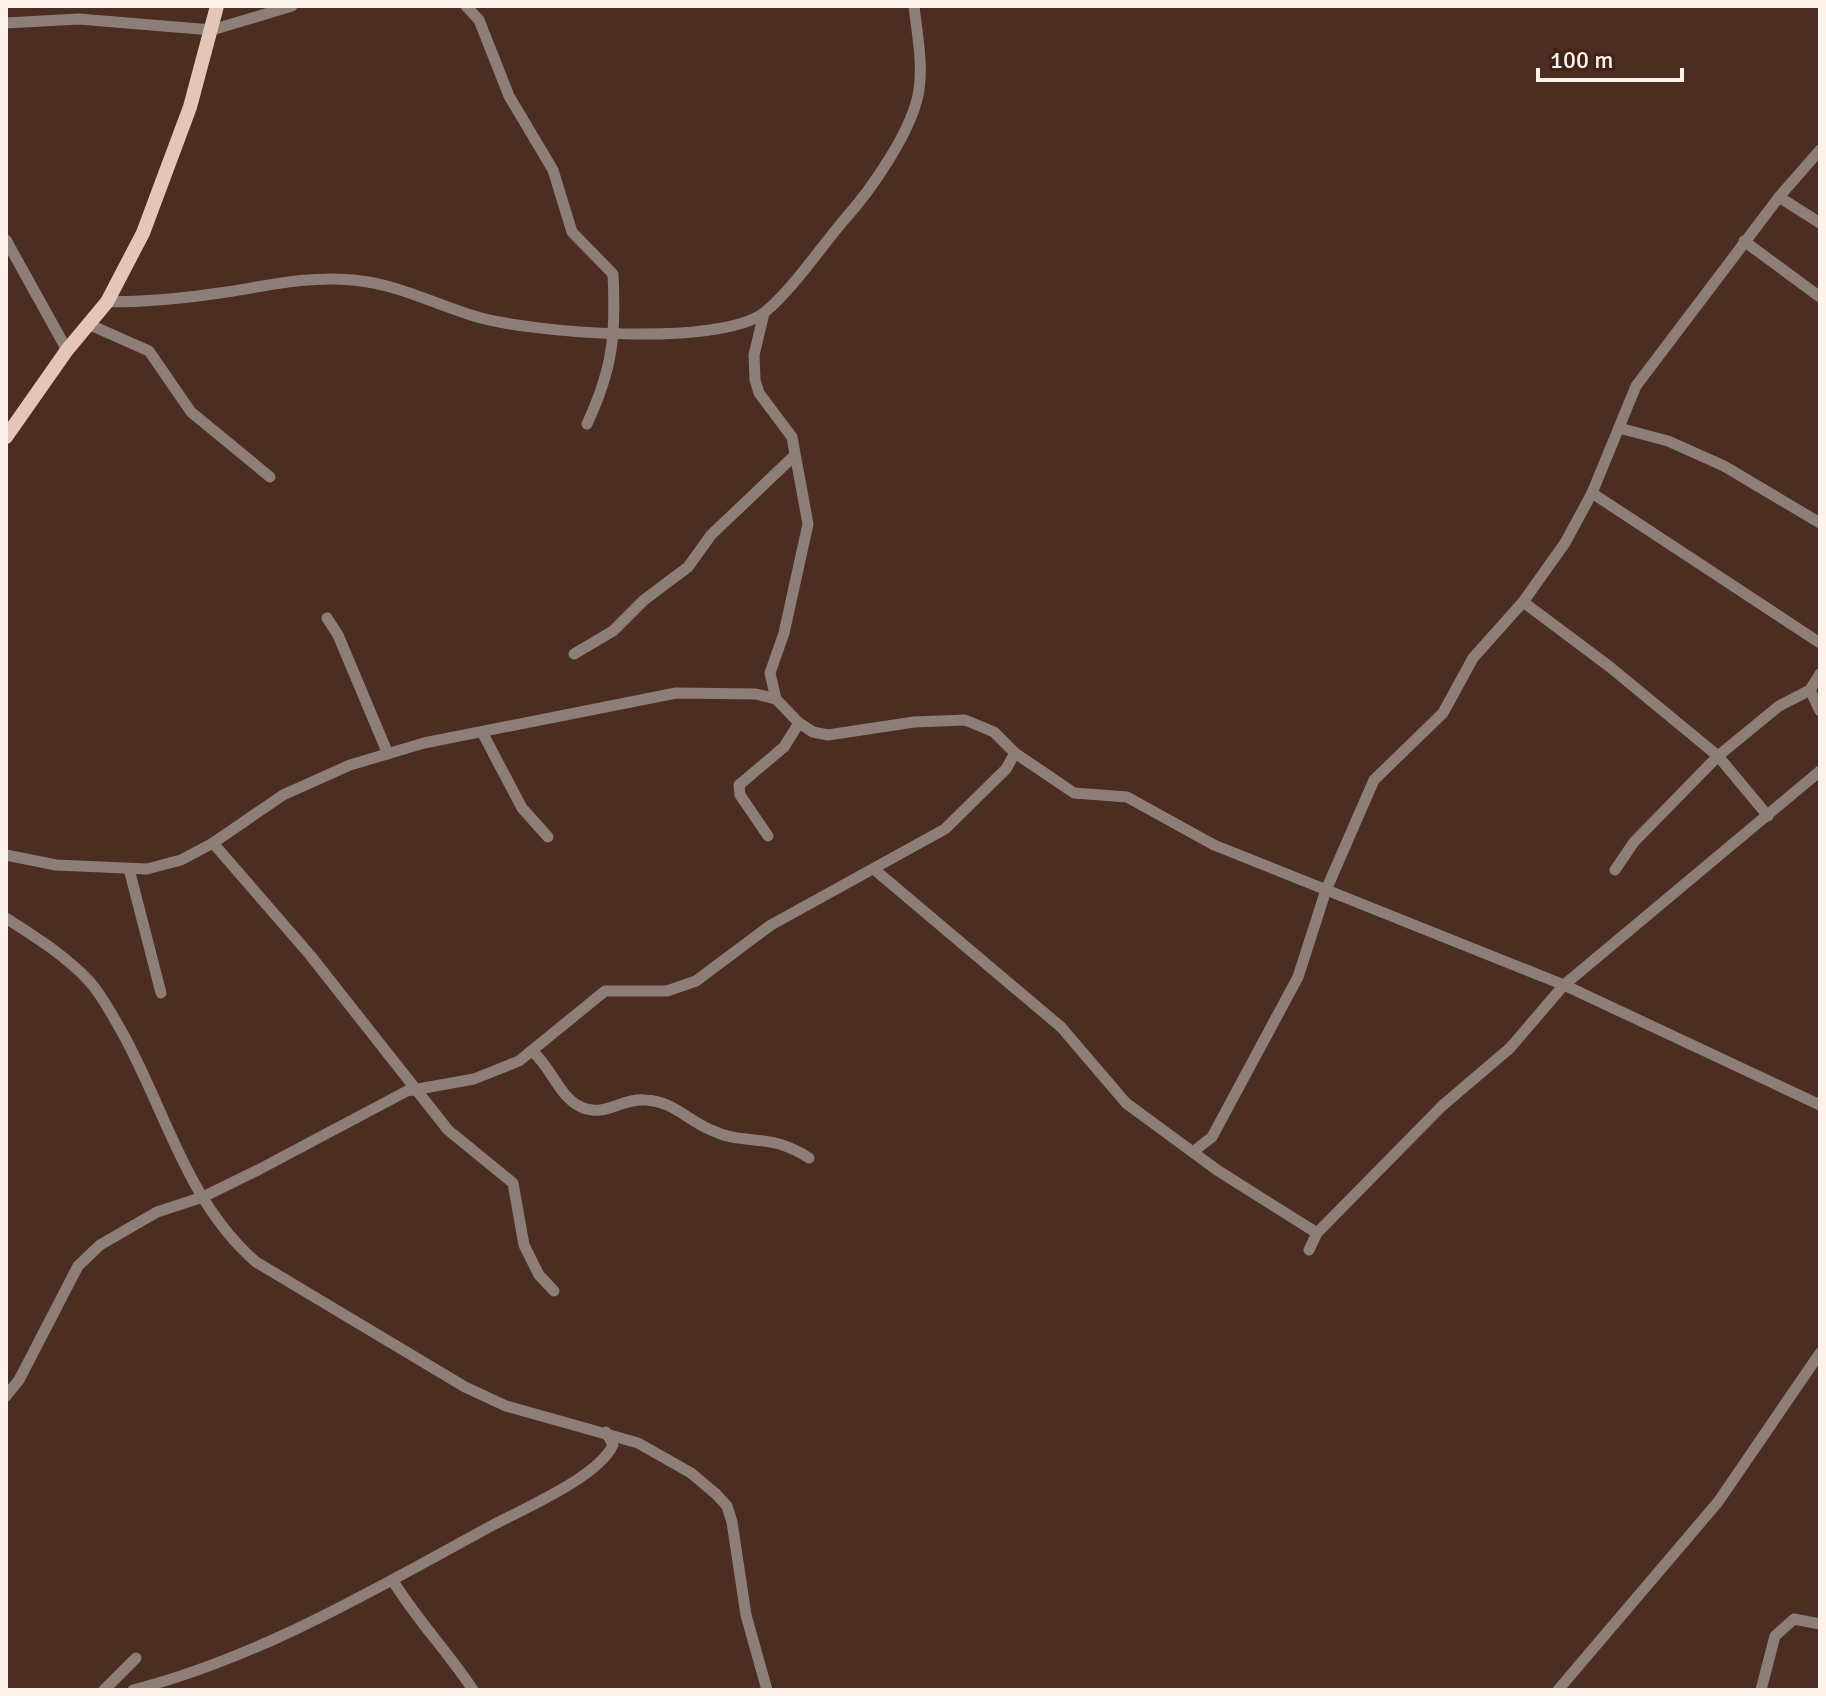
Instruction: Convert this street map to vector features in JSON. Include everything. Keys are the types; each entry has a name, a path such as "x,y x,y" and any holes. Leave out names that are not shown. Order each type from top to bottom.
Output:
{"main road":[{"path":"6,437 67,350 107,302 143,233 190,107 217,6"}],"street":[{"path":"6,23 79,19 212,30 292,6"},
{"path":"466,6 479,20 509,96 553,170 572,232 613,274 616,333 603,385 587,424"},
{"path":"914,6 921,70 916,101 905,128 852,212 765,312 756,341 755,380 759,393 792,437 808,524 784,633 770,673 776,699 799,723 813,732 828,735 914,722 965,720 994,732 1015,753 1074,793 1127,797 1214,845 1564,985 1820,1105"},
{"path":"1194,1151 1212,1137 1298,977 1326,890 1374,780 1443,713 1473,658 1523,602 1565,543 1592,493 1636,386 1744,241 1820,150"},
{"path":"1779,197 1820,223"},
{"path":"6,240 67,350"},
{"path":"1744,241 1820,297"},
{"path":"107,302 205,295 288,280 326,278 402,289 482,319 616,333 646,335 717,330 765,312"},
{"path":"88,324 149,351 191,412 270,477"},
{"path":"1619,428 1668,441 1724,466 1820,523"},
{"path":"574,654 613,631 644,600 688,567 711,535 794,456"},
{"path":"1592,493 1820,643"},
{"path":"1523,602 1610,667 1718,756 1768,816"},
{"path":"327,618 338,635 388,754"},
{"path":"1615,870 1634,842 1718,756 1779,706 1810,690 1820,674"},
{"path":"1810,690 1820,711"},
{"path":"6,855 56,865 147,869 181,860 213,843 283,795 350,765 388,754 676,693 756,694 776,699"},
{"path":"768,836 740,795 739,785 784,747 799,723"},
{"path":"482,732 522,808 548,837"},
{"path":"6,1396 19,1380 86,1255 157,1212 203,1197 416,1088 474,1079 533,1052 605,991 683,988 771,925 945,829 1006,769 1015,753"},
{"path":"1309,1250 1317,1233 1442,1106 1510,1048 1564,985 1820,771"},
{"path":"213,843 276,913 448,1130 513,1183 524,1245 539,1275 554,1291"},
{"path":"129,869 161,993"},
{"path":"875,870 1061,1027 1126,1103 1317,1233"},
{"path":"6,918 54,949 90,982 134,1054 174,1144 203,1197 227,1237 256,1262 465,1387 506,1406 606,1432 660,1454 691,1473 727,1506 746,1615 767,1690"},
{"path":"533,1052 548,1066 571,1101 588,1110 606,1111 634,1100 661,1102 675,1106 709,1130 787,1143 809,1158"},
{"path":"1558,1690 1718,1502 1820,1353"},
{"path":"133,1690 193,1673 276,1638 393,1581 556,1491 608,1456 613,1445 606,1432"},
{"path":"393,1581 411,1612 444,1646 473,1690"},
{"path":"1761,1690 1775,1636 1794,1619 1820,1624"},
{"path":"104,1690 136,1658"}]}
